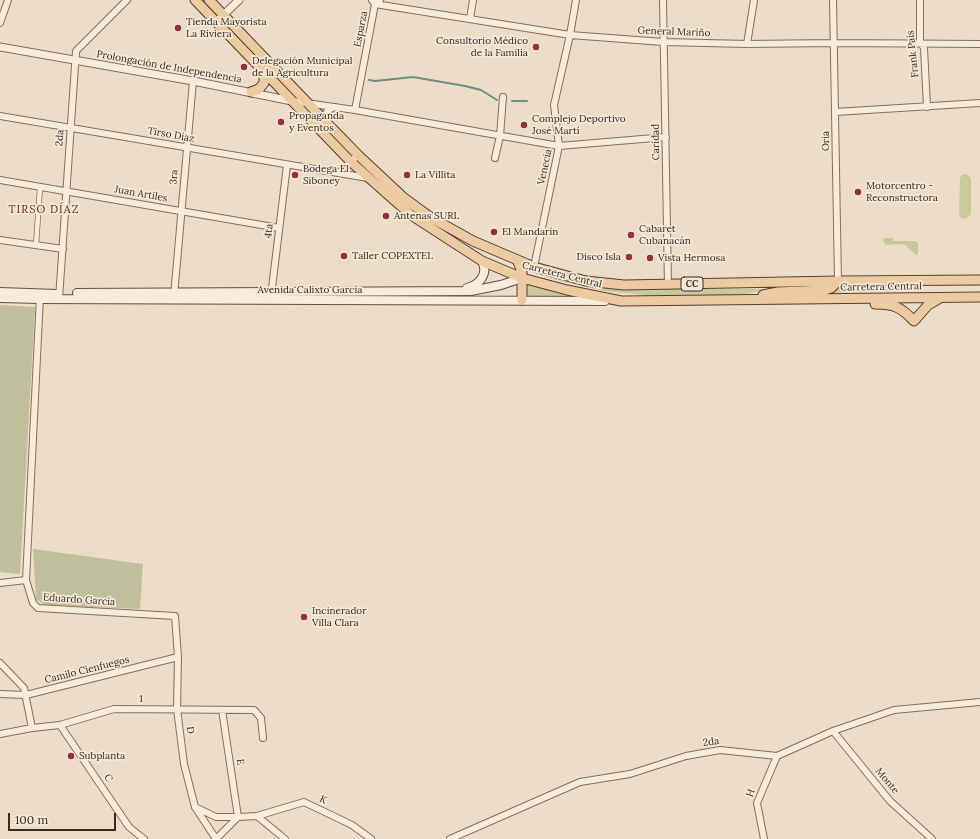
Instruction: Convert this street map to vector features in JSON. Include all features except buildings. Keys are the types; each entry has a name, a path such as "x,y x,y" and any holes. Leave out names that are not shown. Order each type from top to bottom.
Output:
{"main road":[{"name":"Carretera Central","path":"195,0 220,19 269,64 358,155 403,197 430,217 474,241 534,268 586,281 624,285 980,280"},
{"name":"Carretera Central","path":"208,0 220,19 263,71 316,127 368,178 411,215 467,252 482,261 522,278 567,290 621,301 980,297"},
{"path":"251,92 259,89 264,83 265,77 263,71 269,64"},
{"path":"411,215 417,208"},
{"path":"467,252 474,241"},
{"path":"455,291 479,283 483,277 484,270 482,261"},
{"path":"518,262 522,272 522,300"},
{"path":"522,278 542,274 586,281"},
{"name":"Avenida Calixto García","path":"271,296 479,290 522,278"},
{"path":"918,280 918,298"},
{"path":"746,300 778,292 825,290 831,288 838,281"},
{"name":"Avenida Calixto García","path":"0,292 40,296"},
{"name":"Avenida Calixto García","path":"0,298 40,296 271,296 621,301"},
{"path":"853,298 862,303 894,305 904,311 914,321 928,305 939,299 945,298"}],"street":[{"path":"0,23 8,0"},
{"name":"2da","path":"59,296 76,51 127,0"},
{"path":"220,19 239,0"},
{"path":"470,19 473,0"},
{"name":"Venecia","path":"534,268 559,146 554,105 570,35 576,0"},
{"name":"Caridad","path":"663,0 668,285"},
{"path":"747,44 754,0"},
{"name":"Oria","path":"833,0 838,281"},
{"name":"Frank País","path":"920,0 920,41 924,48 927,107"},
{"name":"General Mariño","path":"376,1 470,19 570,35 663,42 747,44 980,44"},
{"name":"Esparza","path":"355,110 376,1"},
{"name":"Prolongación de Independencia","path":"0,47 193,81 292,101 355,110 559,146 666,137"},
{"name":"3ra","path":"174,296 193,81"},
{"path":"495,158 500,136 503,97"},
{"path":"835,112 980,103"},
{"path":"316,127 324,120 325,113 335,107"},
{"name":"Tirso Díaz","path":"0,116 368,178"},
{"path":"339,173 358,155"},
{"name":"4ta","path":"271,296 287,165"},
{"name":"Juan Artiles","path":"0,180 279,228"},
{"path":"36,245 40,188"},
{"path":"0,240 62,249"},
{"path":"0,583 26,580 40,296"},
{"name":"Eduardo García","path":"26,580 33,603 38,608 175,616"},
{"name":"D","path":"175,616 178,657 177,709 184,764 195,807 216,839"},
{"name":"Camilo Cienfuegos","path":"0,694 26,695 178,657"},
{"path":"0,663 24,688 32,728"},
{"name":"2da","path":"450,839 580,782 630,774 686,756 720,750 776,756 833,731 894,710 980,702"},
{"name":"1","path":"0,734 60,725 114,709 254,710 261,718 264,738"},
{"name":"E","path":"222,710 238,817"},
{"name":"C","path":"60,725 129,827 144,839"},
{"name":"Monte","path":"833,731 890,800 932,839"},
{"name":"H","path":"764,839 757,803 776,756"},
{"name":"K","path":"195,807 216,817 238,817 258,816 304,802 352,825 371,839"},
{"path":"258,816 285,839"},
{"path":"216,839 238,817"}],"green space":[{"path":"966,174 971,179 971,214 967,218 963,219 959,214 960,178 962,175"},
{"path":"884,238 893,238 893,241 916,241 918,243 918,254 916,255 904,244 885,245 883,240"},
{"path":"543,277 616,289 768,289 742,295 657,296 604,291"},
{"path":"526,284 573,297 525,297"},
{"path":"890,284 901,291 824,293 841,285"},
{"path":"0,305 35,307 20,574 0,572"},
{"path":"33,549 143,564 140,609 45,605 36,599"}],"waterway":[{"path":"369,80 375,81 413,77 481,90 497,100"},
{"path":"512,101 527,101"}],"place":[{"name":"Tienda Mayorista La Riviera","path":"178,28"},
{"name":"Consultorio Médico de la Familia","path":"536,47"},
{"name":"Delegación Municipal de la Agricultura","path":"244,67"},
{"name":"Propaganda y Eventos","path":"281,122"},
{"name":"Complejo Deportivo José Martí","path":"524,125"},
{"name":"Bodega El Siboney","path":"295,175"},
{"name":"La Villita","path":"407,175"},
{"name":"Motorcentro - Reconstructora","path":"858,192"},
{"name":"Antenas SURL","path":"386,216"},
{"name":"El Mandarín","path":"494,232"},
{"name":"Cabaret Cubanacán","path":"631,235"},
{"name":"Taller COPEXTEL","path":"344,256"},
{"name":"Disco Isla","path":"629,257"},
{"name":"Vista Hermosa","path":"650,258"},
{"name":"Incinerador Villa Clara","path":"304,617"},
{"name":"Subplanta","path":"71,756"}],"district":[{"name":"TIRSO DÍAZ","path":"44,210"}]}
